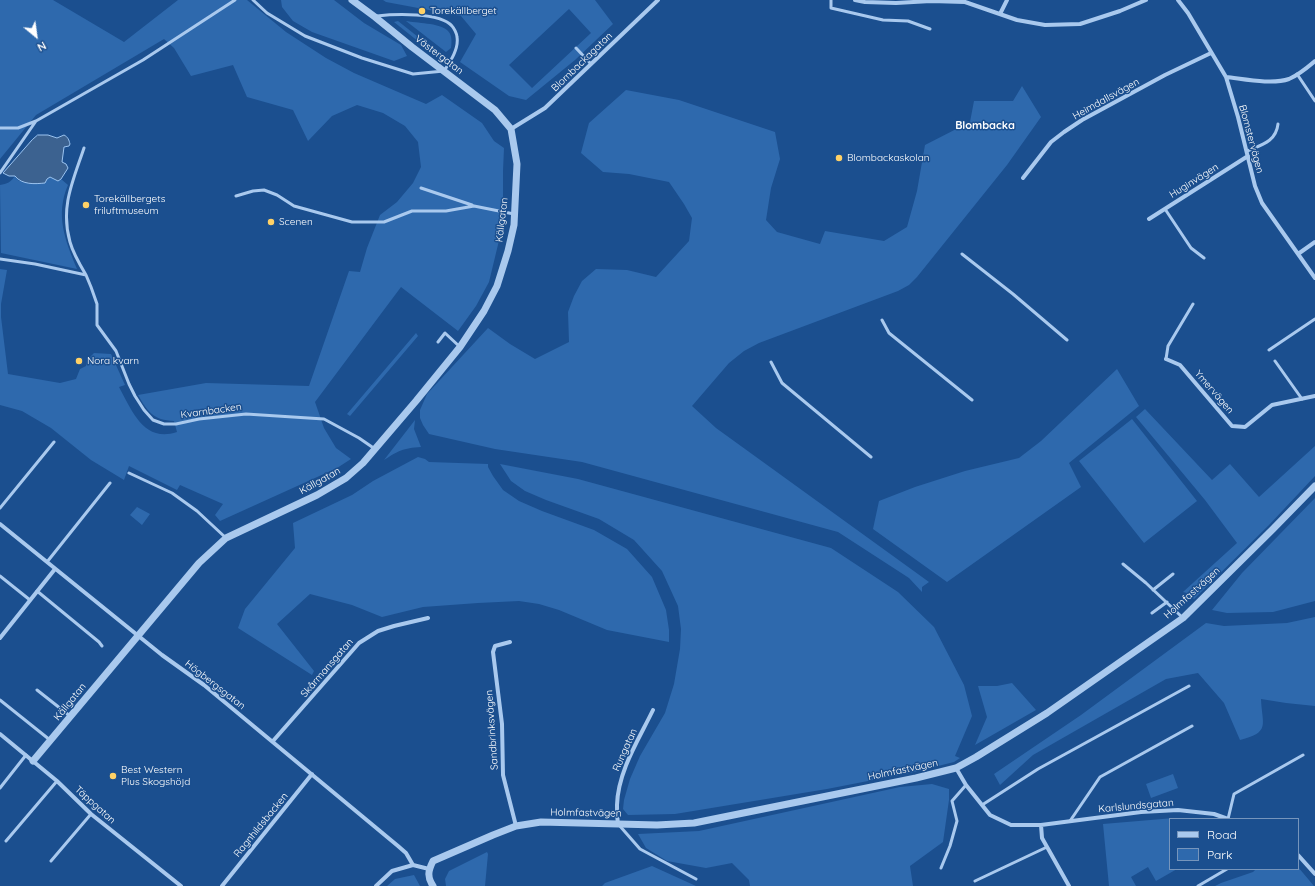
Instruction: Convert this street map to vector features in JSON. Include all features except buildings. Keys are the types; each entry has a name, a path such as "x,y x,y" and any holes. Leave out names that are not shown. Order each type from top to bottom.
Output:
{"street":[{"name":"Västergatan","path":"352,0 495,110 511,129"},
{"name":"Blombackagatan","path":"511,129 543,110 658,0"},
{"path":"855,0 864,2 896,3 930,0 965,2 1017,20 1045,25 1080,24 1120,11 1146,0"},
{"path":"1000,14 1007,0"},
{"name":"Blomstervägen","path":"1178,0 1188,13 1226,77 1238,117 1255,186 1262,203 1315,278"},
{"name":"Heimdallsvägen","path":"1023,178 1051,142 1082,120 1164,76 1211,53"},
{"path":"1226,77 1273,82 1289,79 1315,61"},
{"name":"Källgatan","path":"33,761 199,563 226,538 317,495 346,478 376,449 460,347 484,311 497,286 514,226 517,164 511,129"},
{"name":"Huginvägen","path":"1149,219 1247,153"},
{"path":"1298,254 1315,242"},
{"name":"Ymervägen","path":"1166,359 1180,365 1232,426 1245,427 1272,405 1315,396"},
{"name":"Holmfastvägen","path":"429,869 433,861 516,826 541,822 657,825 694,823 916,778 956,768 1047,713 1182,618 1315,486"},
{"name":"Högbergsgatan","path":"0,524 162,655 204,685 273,741 406,853 413,865"},
{"path":"0,638 55,569"},
{"name":"Skårmansgatan","path":"273,741 359,643 378,631 428,618"},
{"name":"Sandbrinksvägen","path":"510,642 495,646 493,652 502,724 503,776 516,826"},
{"name":"Rungatan","path":"618,824 617,804 622,778 630,754 653,710"},
{"name":"Täppgatan","path":"0,734 57,781 91,814 181,886"},
{"name":"Karlslundsgatan","path":"956,768 966,785 990,815 1011,825 1041,825 1141,812 1178,810 1214,814 1225,818"},
{"name":"Ragnhildsbacken","path":"222,886 312,774"},
{"path":"1041,825 1042,838 1069,886"},
{"path":"1299,856 1315,874"},
{"path":"376,886 392,871 413,865 429,869 428,875 433,886"}],"lane":[{"path":"0,128 18,128 36,121 143,60 235,0"},
{"path":"253,0 267,13 305,36 362,58 413,74 444,71 452,59 458,38 453,26 438,18 395,14 375,17"},
{"path":"831,0 832,8 883,20 908,21 930,29"},
{"path":"576,48 591,64"},
{"path":"1297,74 1315,101"},
{"path":"0,173 36,121"},
{"path":"1247,153 1267,142 1277,132 1278,124"},
{"path":"84,148 69,190 65,214 70,242 86,275"},
{"path":"421,188 474,206 514,214"},
{"path":"236,196 252,191 264,190 277,194 294,206 352,222 384,222 412,211 446,211 474,206"},
{"path":"1165,209 1191,248 1204,258"},
{"path":"962,254 1067,340"},
{"path":"0,259 35,264 86,275"},
{"name":"Kvarnbacken","path":"86,275 96,304 98,325 116,351 135,396 153,420 164,424 176,424 199,419 246,414 324,419 376,449"},
{"path":"1166,359 1168,346 1193,304"},
{"path":"1269,350 1315,319"},
{"path":"882,320 889,333 972,400"},
{"path":"438,342 445,333 460,347"},
{"path":"1275,361 1302,398"},
{"path":"772,362 782,383 871,457"},
{"path":"0,508 54,442"},
{"path":"129,473 172,493 197,511 226,538"},
{"path":"47,562 110,484"},
{"path":"1123,564 1167,602 1182,618"},
{"path":"1153,590 1173,574"},
{"path":"0,576 30,600"},
{"path":"37,592 102,646"},
{"path":"1152,613 1167,602"},
{"path":"982,805 1038,768 1189,686"},
{"path":"37,690 71,717"},
{"path":"0,700 51,741"},
{"name":"Karlslundsgatan","path":"1070,821 1100,777 1192,726"},
{"name":"Karlslundsgatan","path":"1228,818 1234,794 1303,755"},
{"path":"0,788 26,756"},
{"path":"6,841 57,781"},
{"path":"941,868 950,846 957,821 952,801 966,785"},
{"path":"50,861 91,814"},
{"path":"618,824 640,849 696,879"},
{"path":"975,881 1047,847"},
{"path":"1198,886 1226,870"}],"green space":[{"path":"0,0 53,0 124,42 178,0 247,0 286,32 326,58 354,73 426,104 442,95 482,123 494,141 504,148 503,224 489,282 476,306 458,331 401,287 315,402 324,428 336,448 351,459 337,468 220,521 215,515 223,504 180,485 177,490 129,466 124,480 91,460 51,428 22,411 0,405 0,269 7,270 1,304 1,317 8,374 60,383 76,379 80,369 86,366 87,360 94,353 111,354 125,385 119,387 134,415 140,423 156,433 166,434 177,432 174,421 156,417 148,410 138,395 206,383 309,386 349,271 360,272 367,248 380,215 397,202 413,183 421,167 418,142 405,126 383,113 357,105 332,116 308,141 293,110 247,97 233,65 191,76 174,48 164,39 36,115 0,159"},
{"path":"281,0 334,0 364,23 401,45 407,56 394,61 312,32 293,21 282,7"},
{"path":"383,0 595,0 613,24 575,60 526,100 509,96 460,62 476,34 461,16 386,2","holes":["569,9 591,33 532,88 509,65"]},
{"path":"398,21 442,56 439,58 394,22"},
{"path":"406,21 439,26 447,30 451,36 451,48 446,52"},
{"path":"1022,86 1041,117 1007,165 909,285 898,291 759,343 744,351 729,363 692,406 716,428 929,582 922,587 922,592 909,578 838,532 582,462 495,449 429,434 423,425 420,418 420,410 427,394 488,328 510,344 535,359 569,342 568,312 582,281 596,269 627,270 656,277 689,241 692,218 669,182 629,174 603,172 581,153 589,123 626,90 679,100 775,132 780,159 771,188 766,220 777,232 820,244 825,231 884,241 907,227 917,191 925,145 970,122 974,101 1013,101"},
{"path":"15,176 19,181 47,179 50,177 58,181 61,179 68,185 62,207 63,227 65,238 77,269 1,253 0,185 9,182"},
{"path":"416,333 418,336 350,416 347,414"},
{"path":"1117,369 1139,406 1069,463 1081,487 947,582 873,529 879,501 915,487 965,471 1019,458 1041,441"},
{"path":"1145,409 1212,480 1230,464 1259,497 1315,446 1315,476 1269,525 1194,599 1187,593 1183,592 1237,543 1205,500 1136,417"},
{"path":"1132,419 1197,501 1144,543 1079,461"},
{"path":"415,420 414,429 421,447 401,450 384,460"},
{"path":"418,457 429,462 488,464 493,476 503,490 519,501 594,530 627,549 652,577 666,610 669,642 607,630 559,610 539,604 519,601 423,607 382,617 352,605 310,594 277,624 314,671 312,675 238,628 245,609 295,548 293,523 352,495 373,481"},
{"path":"500,464 578,479 831,548 898,592 934,627 964,685 972,716 955,756 960,758 954,762 914,772 827,789 675,814 628,815 623,809 630,779 640,756 665,713 674,684 680,649 681,629 678,606 662,571 634,540 599,519 525,491 511,481"},
{"path":"1315,498 1315,601 1273,612 1227,613 1212,610 1242,573"},
{"path":"137,507 150,514 142,525 130,515"},
{"path":"1315,617 1315,706 1261,699 1263,721 1261,730 1250,737 1240,740 1224,703 1198,673 1166,679 1033,755 1000,785 994,774 1081,715 1206,623 1224,626 1287,623"},
{"path":"1012,683 1036,710 975,745 987,717 978,686 997,686"},
{"path":"1173,774 1178,788 1151,798 1146,784"},
{"path":"932,784 949,789 949,800 943,842 910,866 913,886 750,886 749,880 732,863 706,868 667,861 646,848 638,834 699,831 900,787"},
{"path":"1169,818 1169,870 1175,870 1156,881 1148,867 1131,877 1136,886 1109,886 1103,824"},
{"path":"487,852 485,886 446,886 445,879 449,871"},
{"path":"652,866 696,886 602,886 605,883"},
{"path":"1299,868 1314,886 1215,886 1255,870 1299,870"},
{"path":"414,875 420,886 387,886 395,879"}],"shaded area":[{"path":"38,135 48,135 57,138 64,135 68,139 70,144 69,146 64,147 62,162 66,164 68,168 61,179 58,181 50,177 45,183 37,184 21,181 15,176 9,176 3,173 32,140"}],"place":[{"name":"Torekällberget","path":"422,11"},
{"name":"Blombackaskolan","path":"839,158"},
{"name":"Torekällbergets friluftmuseum","path":"86,205"},
{"name":"Scenen","path":"271,222"},
{"name":"Nora kvarn","path":"79,361"},
{"name":"Best Western Plus Skogshöjd","path":"113,776"}],"district":[{"name":"Blombacka","path":"985,126"}]}
